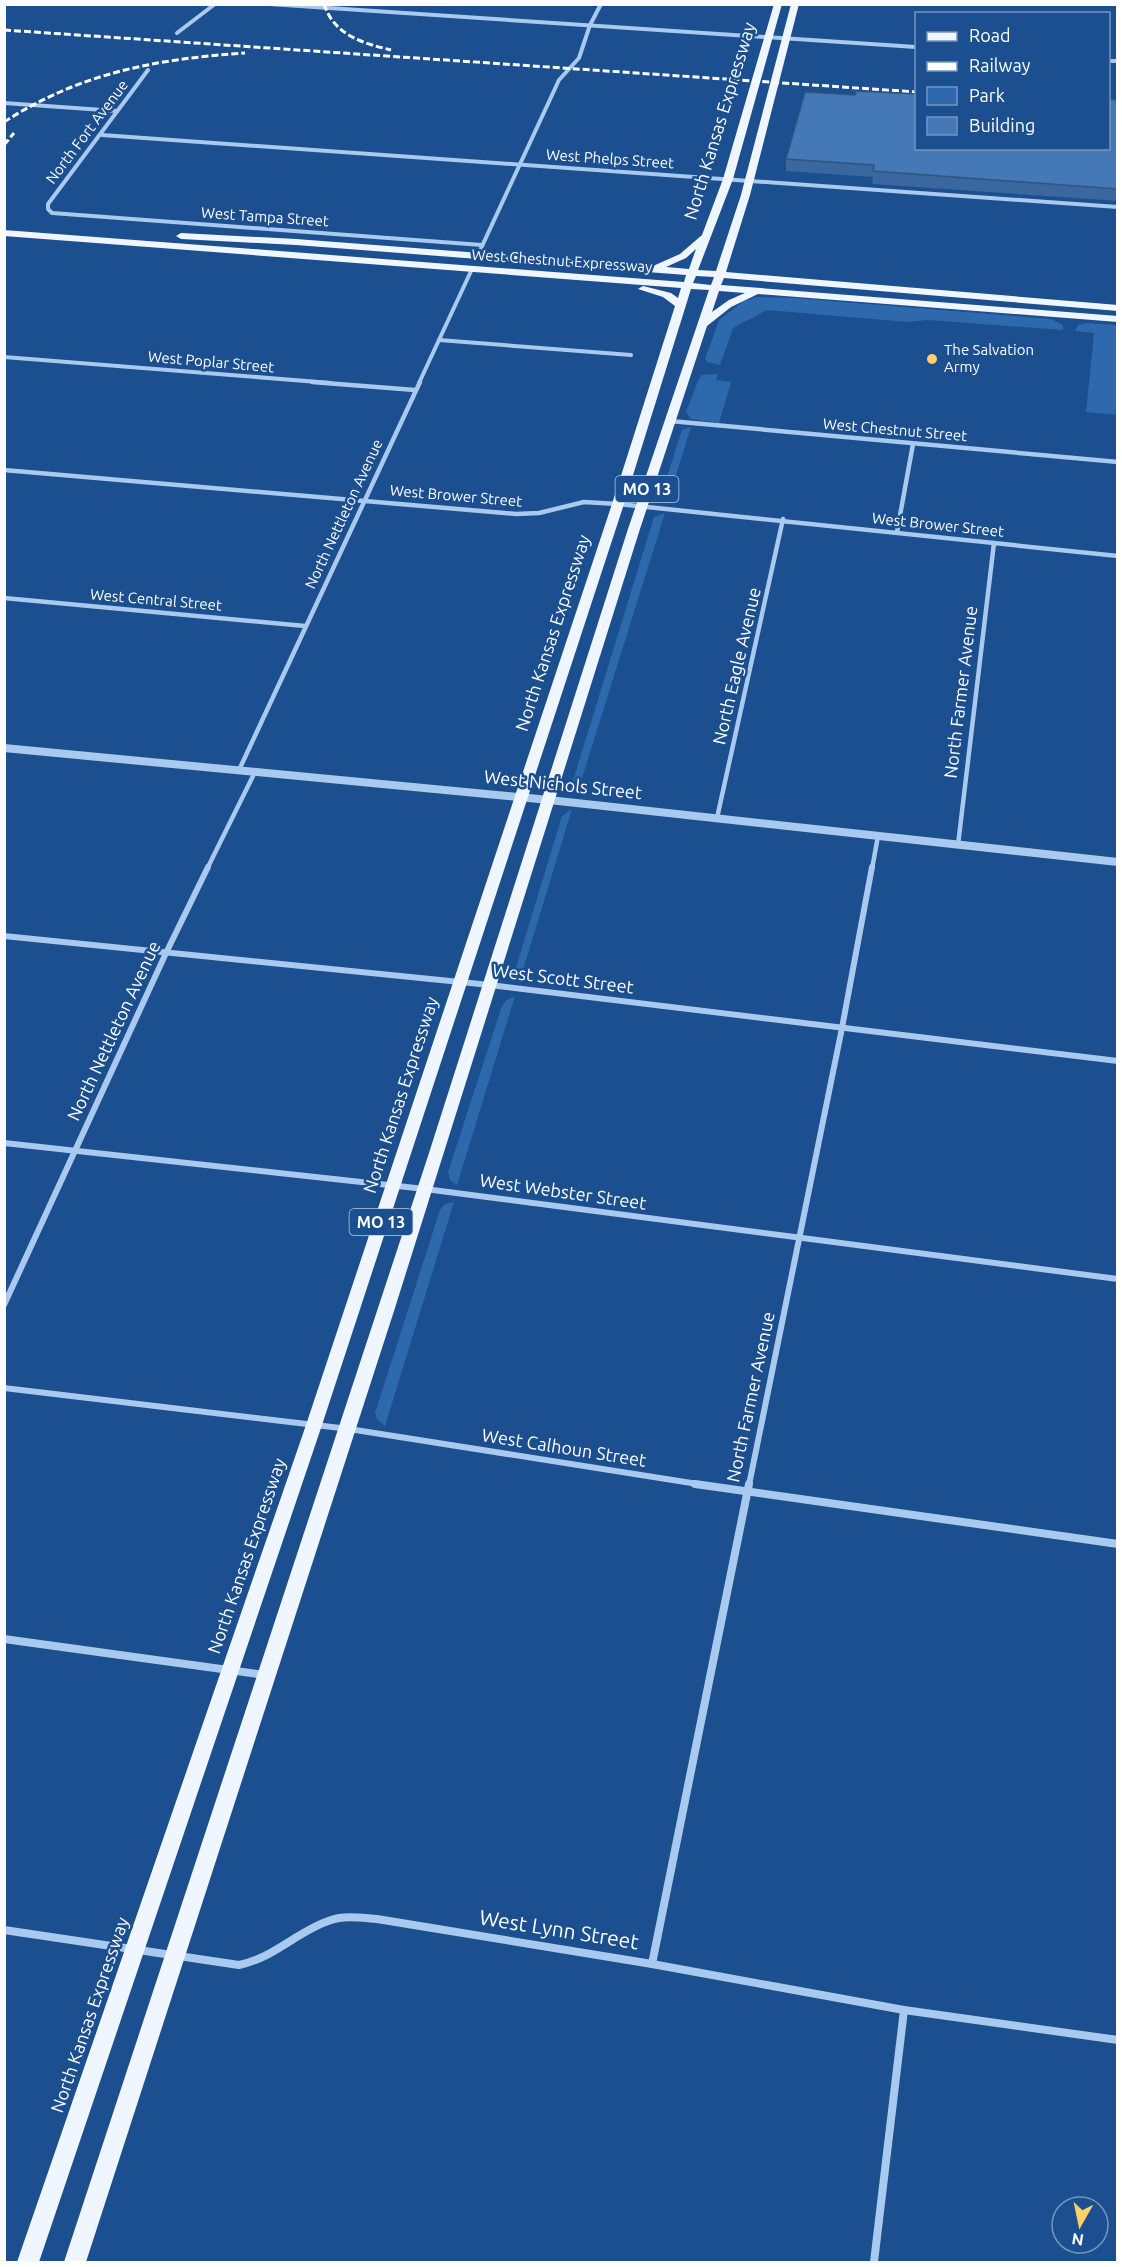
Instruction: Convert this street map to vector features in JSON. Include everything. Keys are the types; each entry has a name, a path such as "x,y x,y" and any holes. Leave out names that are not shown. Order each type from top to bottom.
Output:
{"main road":[{"name":"North Kansas Expressway","path":"28,2262 314,1425 618,504 680,305 728,179 778,4"},
{"name":"North Kansas Expressway","path":"75,2262 349,1429 642,506 727,255 795,4"},
{"name":"West Chestnut Expressway","path":"4,223 629,268 690,279 715,287 1118,318"},
{"name":"West Chestnut Expressway","path":"4,233 590,278 690,279 719,275 1118,308"},
{"path":"629,268 658,268 671,263 696,246 708,233"},
{"path":"727,255 730,261 743,267 797,281"},
{"path":"590,278 656,292 680,305"},
{"path":"701,327 718,310 734,300 768,291"}],"street":[{"path":"177,33 215,4"},
{"path":"269,4 915,47"},
{"path":"396,13 401,4"},
{"path":"477,256 559,80 579,58 590,25 601,4"},
{"name":"North Fort Avenue","path":"48,209 48,204 102,135 148,70"},
{"path":"4,104 117,111"},
{"name":"West Phelps Street","path":"102,135 1118,207"},
{"name":"West Tampa Street","path":"48,209 60,214 482,245"},
{"name":"North Nettleton Avenue","path":"239,770 472,269"},
{"path":"439,340 631,355"},
{"name":"West Poplar Street","path":"4,357 415,390"},
{"name":"West Chestnut Street","path":"670,420 1118,462"},
{"path":"897,532 913,444"},
{"name":"West Brower Street","path":"4,470 530,514 576,502 618,504 783,519 1118,556"},
{"name":"North Eagle Avenue","path":"717,818 783,519"},
{"name":"North Farmer Avenue","path":"958,845 994,543"},
{"name":"West Central Street","path":"4,598 305,626"},
{"name":"West Nichols Street","path":"4,748 521,797 1118,862"},
{"name":"North Nettleton Avenue","path":"4,1305 166,953 255,772"},
{"name":"North Farmer Avenue","path":"652,1964 842,1028 878,836"},
{"name":"West Scott Street","path":"4,936 460,982 1118,1061"},
{"name":"West Webster Street","path":"4,1143 425,1189 1118,1279"},
{"name":"West Calhoun Street","path":"4,1389 349,1429 747,1492 1118,1544"},
{"path":"4,1638 268,1675"},
{"name":"West Lynn Street","path":"4,1930 239,1965 256,1963 324,1923 357,1917 652,1964 904,2010 1118,2040"},
{"path":"874,2262 904,2010"}],"green space":[{"path":"757,297 1051,319 1063,325 1063,330 928,320 908,322 767,310 733,328 720,365 707,362 705,359 719,320 744,301"},
{"path":"1087,323 1117,325 1117,415 1086,412 1094,333 1075,331 1078,325"},
{"path":"718,374 716,380 731,382 719,423 691,419 686,412 699,379 702,375"},
{"path":"691,427 667,504 660,498 682,430"},
{"path":"665,513 577,794 571,789 572,784 654,517"},
{"path":"572,809 519,983 513,980 514,974 562,816"},
{"path":"515,996 457,1185 450,1180 448,1172 502,1006"},
{"path":"454,1202 385,1426 377,1419 375,1413 440,1210 445,1204"}],"building":[{"path":"856,91 915,94 915,150 1110,150 1110,99 1118,100 1118,189 873,171 874,165 786,159 805,92 855,95"}],"railway":[{"path":"324,4 335,23 350,36 391,50"},
{"path":"4,30 915,92"},
{"path":"4,122 61,91 120,71 180,59 245,53"},
{"path":"4,145 14,133"}],"place":[{"name":"The Salvation Army","path":"932,359"}]}
